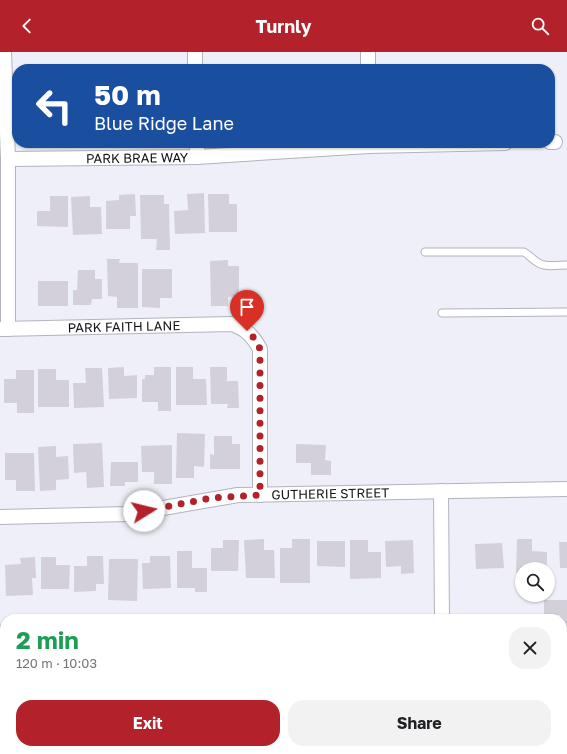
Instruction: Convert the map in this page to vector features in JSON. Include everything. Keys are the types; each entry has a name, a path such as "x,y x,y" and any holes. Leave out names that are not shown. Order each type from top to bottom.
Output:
{"street":[{"path":"4,52 8,159 4,329"},
{"path":"195,52 195,64"},
{"path":"368,52 368,64"},
{"name":"PARK BRAE WAY","path":"8,159 254,148"},
{"name":"PARK FAITH LANE","path":"4,329 232,324 247,331 255,339 260,349 260,495"},
{"name":"GUTHERIE STREET","path":"0,517 129,514 211,498 260,495 567,489"},
{"path":"441,491 442,614"}],"lane":[{"path":"425,252 524,252 538,263 547,265 567,265"},
{"path":"442,313 567,312"}],"building":[{"path":"204,193 205,233 175,234 174,211 188,210 187,194"},
{"path":"135,194 136,216 130,216 130,229 106,229 106,201 119,200 119,195"},
{"path":"208,194 229,194 229,204 237,204 237,232 209,232"},
{"path":"140,195 164,195 164,204 169,204 170,250 156,250 157,239 141,239"},
{"path":"50,196 68,196 68,227 37,226 37,211 50,211"},
{"path":"90,196 90,207 101,207 102,234 73,235 71,197"},
{"path":"107,259 120,259 119,263 138,263 138,308 117,308 117,297 108,296"},
{"path":"228,260 228,266 239,266 239,296 228,297 228,306 211,306 210,261"},
{"path":"142,269 172,269 172,298 160,298 160,308 142,307"},
{"path":"78,270 95,270 95,279 102,279 102,299 92,299 91,305 73,305 73,290 77,290"},
{"path":"38,281 68,281 68,306 38,306"},
{"path":"124,367 124,376 137,375 137,398 109,399 108,368"},
{"path":"154,367 171,367 171,411 158,411 158,402 142,402 142,379 145,379 145,375 154,375"},
{"path":"176,367 193,367 193,379 206,379 207,405 176,405"},
{"path":"210,367 227,367 227,381 238,381 239,408 227,408 228,404 211,404"},
{"path":"85,368 102,368 104,407 74,408 73,383 86,383"},
{"path":"38,369 56,369 56,380 69,380 69,407 38,407"},
{"path":"16,370 34,370 34,413 17,413 17,403 4,403 4,379 16,379"},
{"path":"177,433 205,434 204,467 194,466 194,478 176,478"},
{"path":"214,436 232,436 232,444 240,444 240,469 210,469 210,454 214,455"},
{"path":"102,443 104,487 87,488 86,472 74,473 73,444"},
{"path":"296,444 326,445 325,460 331,461 331,475 311,475 311,463 296,463"},
{"path":"172,445 172,484 154,484 154,472 142,472 141,446"},
{"path":"56,446 56,457 68,456 69,479 56,480 56,490 40,491 38,447"},
{"path":"5,453 34,453 35,491 16,491 16,480 5,480"},
{"path":"111,462 138,462 138,482 125,482 125,486 110,486"},
{"path":"264,539 264,550 274,550 275,578 246,578 244,540"},
{"path":"292,539 310,539 310,583 280,583 280,548 292,548"},
{"path":"517,539 532,539 532,551 547,552 547,562 516,562"},
{"path":"223,540 239,540 238,571 211,571 211,548 223,548"},
{"path":"350,540 368,540 368,552 381,552 381,578 350,579"},
{"path":"413,540 414,573 401,574 401,566 386,567 385,541"},
{"path":"317,541 345,541 345,567 317,566"},
{"path":"559,542 567,542 567,568 560,568"},
{"path":"502,543 504,568 476,569 475,544"},
{"path":"177,551 192,551 192,568 207,568 207,592 195,592 195,588 177,588"},
{"path":"87,556 103,556 104,584 96,584 96,591 74,592 74,566 87,566"},
{"path":"150,556 170,556 171,588 143,589 142,563 150,563"},
{"path":"35,557 36,578 32,578 33,595 6,596 5,565 21,564 20,558"},
{"path":"41,557 56,557 56,565 70,565 69,589 41,589"},
{"path":"109,559 138,559 137,601 108,600"},
{"path":"567,600 567,614 544,614 544,602"}],"route":[{"path":"144,511 174,507 211,498 238,495 260,495 260,349 255,339 247,331"}]}
